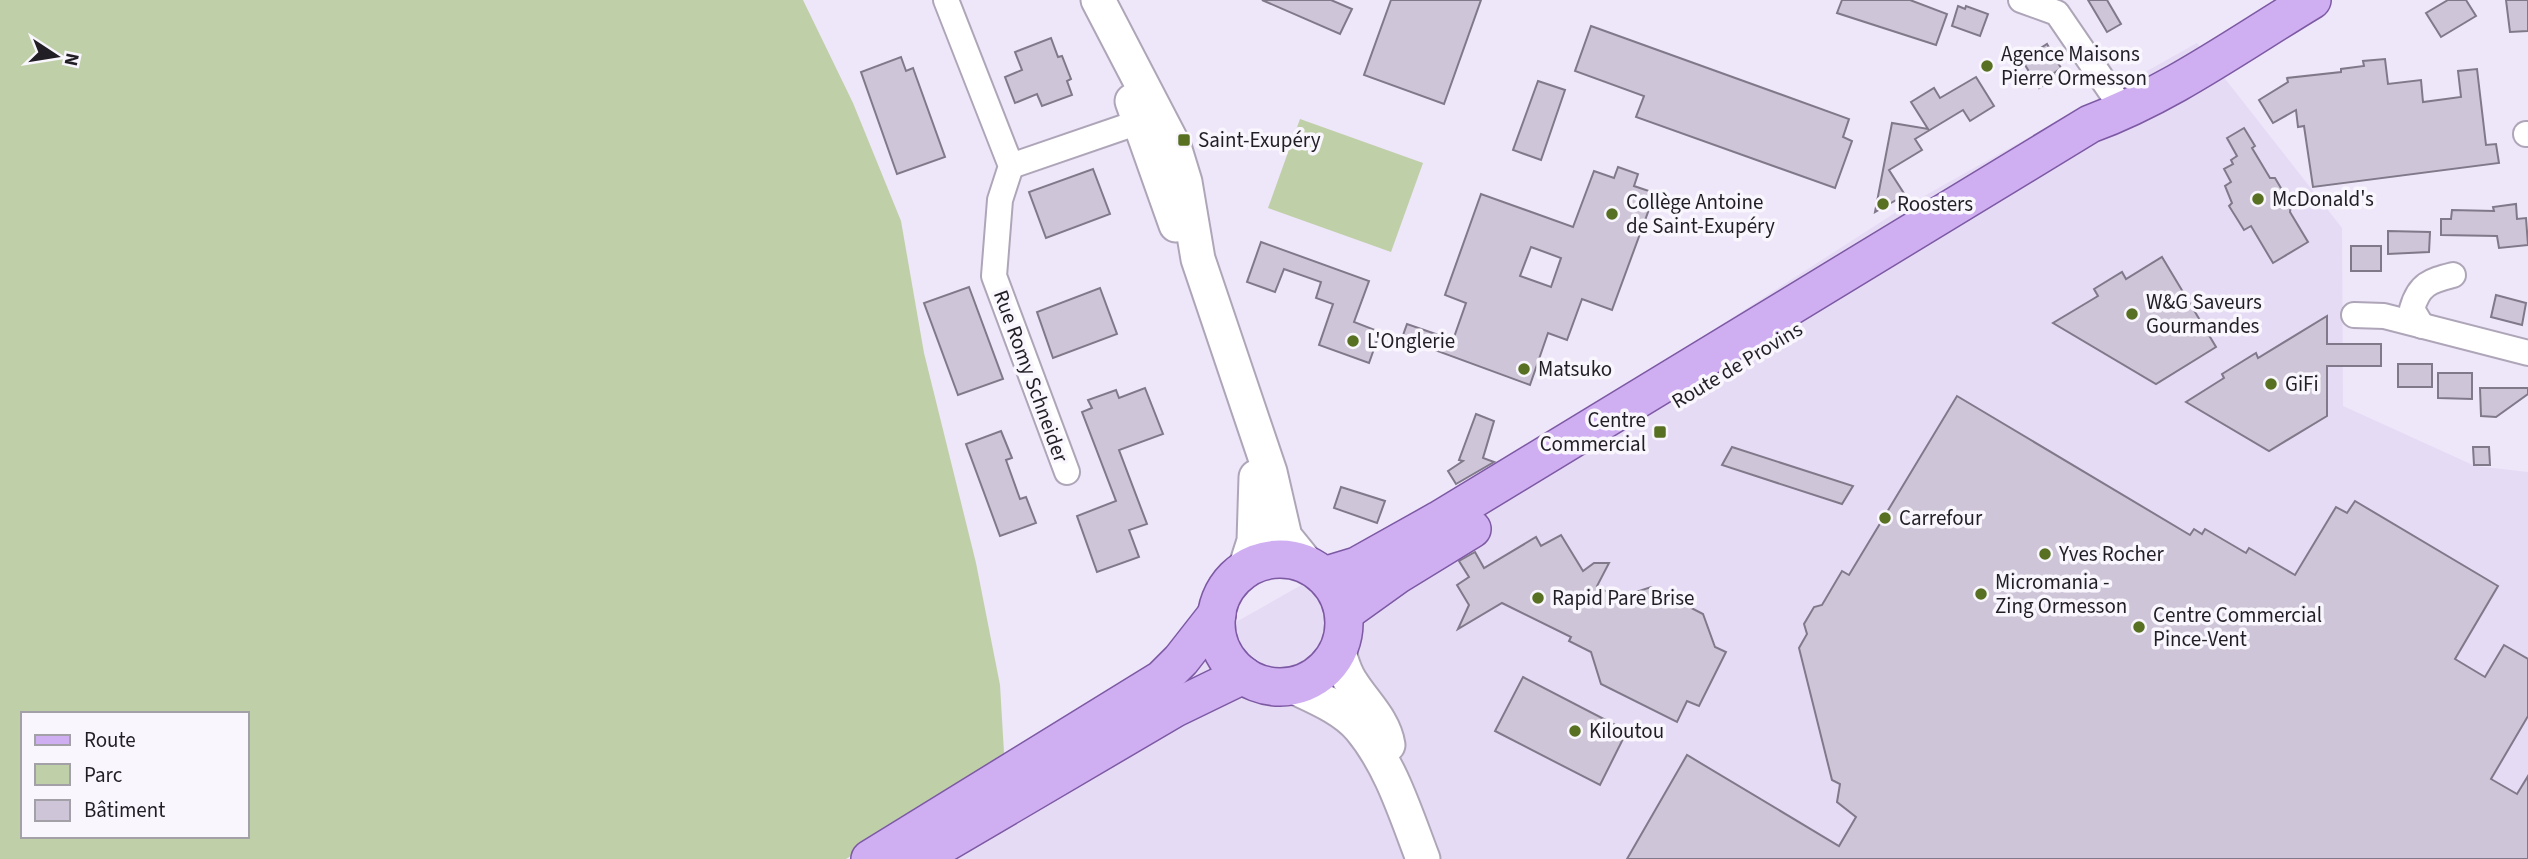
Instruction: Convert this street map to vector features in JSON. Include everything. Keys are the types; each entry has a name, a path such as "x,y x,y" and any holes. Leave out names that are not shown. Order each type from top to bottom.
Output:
{"main road":[{"path":"1098,0 1119,45 1134,66 1174,146 1185,182 1198,259 1270,472 1285,537 1337,593 1344,613 1344,632 1338,650 1327,666 1312,677 1292,686 1269,686 1243,675 1222,649 1217,632 1217,614"},
{"name":"Route de Provins","path":"1315,570 1364,562 1439,520 2090,124 2124,111 2182,80 2312,0"},
{"path":"1119,45 1117,60 1179,232 1198,259"},
{"name":"Route de Provins","path":"1344,613 1397,575 1605,445 2096,145 2124,111"},
{"path":"870,859 1162,679 1181,660 1217,614 1227,589 1245,569 1254,541 1257,516 1252,423"},
{"path":"1245,569 1275,559 1315,570"},
{"path":"1338,650 1350,682 1386,734 1392,779"},
{"path":"918,859 1175,708 1243,675"},
{"path":"1292,686 1329,704 1360,728 1392,779 1423,859"}],"street":[{"path":"946,0 1010,166 1139,122"},
{"path":"2021,0 2057,13 2124,111"},
{"name":"Rue Romy Schneider","path":"1010,166 1000,200 993,276 1067,472"},
{"path":"2423,327 2412,309 2416,293 2427,282 2454,275"},
{"path":"2354,315 2384,316 2528,353"}],"shaded area":[{"path":"2197,43 2342,228 2343,406 2475,466 2528,472 2528,859 924,859 911,819 1004,753 1360,552 1561,428 1901,209"}],"green space":[{"path":"0,0 803,0 853,103 901,221 924,353 976,563 1000,685 1004,753 911,819 846,859 0,859"},
{"path":"1300,119 1423,163 1391,252 1268,208"}],"building":[{"path":"1262,0 1331,0 1352,9 1340,34"},
{"path":"1391,0 1481,0 1444,104 1364,75"},
{"path":"1842,0 1910,0 1947,14 1936,45 1837,13"},
{"path":"2088,0 2107,0 2121,24 2107,32"},
{"path":"2448,0 2466,0 2476,16 2441,37 2426,13"},
{"path":"2506,0 2528,0 2528,31 2510,32"},
{"path":"1958,6 1988,14 1980,36 1952,26"},
{"path":"1591,26 1849,119 1843,137 1852,141 1835,188 1636,117 1644,96 1575,71"},
{"path":"1051,38 1071,79 1067,81 1072,95 1042,106 1037,94 1015,103 1005,77 1022,70 1015,52"},
{"path":"2047,44 2061,68 2054,73 2056,77 2039,88 2022,60"},
{"path":"901,57 906,71 913,68 945,157 897,174 861,72"},
{"path":"2385,59 2388,84 2421,80 2423,102 2461,97 2458,71 2477,69 2486,145 2496,144 2499,163 2313,187 2304,126 2298,127 2296,110 2273,123 2259,100 2288,82 2287,78 2341,72 2341,69 2364,66 2363,61"},
{"path":"1976,77 1994,106 1970,121 1963,110 1915,139 1922,150 1889,170 1905,195 1875,212 1892,123 1928,129 1911,102 1934,88 1940,98"},
{"path":"1538,81 1565,90 1541,160 1513,150"},
{"name":"McDonald's","path":"2244,128 2255,146 2252,148 2270,178 2275,178 2291,205 2290,212 2308,242 2273,263 2251,226 2244,230 2229,206 2232,203 2225,186 2231,182 2224,169 2233,164 2231,160 2237,156 2227,138"},
{"path":"1618,167 1638,174 1634,186 1655,193 1612,310 1582,299 1567,340 1548,333 1530,385 1402,338 1407,324 1453,340 1466,303 1445,295 1481,194 1573,227 1594,171 1614,178","holes":["1531,247 1561,258 1551,287 1520,276"]},
{"path":"1093,169 1110,214 1046,238 1029,192"},
{"path":"2516,204 2517,219 2526,218 2528,245 2499,248 2497,236 2441,235 2441,219 2451,219 2452,210 2494,211 2493,207"},
{"path":"2388,231 2430,232 2429,252 2388,254"},
{"path":"1261,242 1369,281 1354,322 1380,332 1369,363 1319,345 1333,304 1316,298 1321,282 1284,269 1275,292 1247,282"},
{"path":"2351,246 2381,246 2381,271 2351,271"},
{"name":"W&G Saveurs Gourmandes","path":"2162,257 2216,347 2156,384 2053,323 2098,296 2094,289 2122,272 2126,279"},
{"path":"969,287 1003,379 958,395 924,303"},
{"path":"1100,288 1117,334 1053,358 1037,312"},
{"path":"2496,295 2526,303 2522,325 2491,317"},
{"name":"GiFi","path":"2327,316 2327,344 2381,344 2381,366 2327,366 2327,416 2269,451 2186,402 2224,378 2222,374 2256,353 2258,358"},
{"path":"2398,364 2432,364 2432,387 2398,387"},
{"path":"2438,373 2472,373 2472,399 2438,398"},
{"path":"1145,388 1163,434 1119,450 1147,524 1129,530 1139,557 1097,572 1077,516 1116,501 1082,412 1092,408 1088,400 1116,390 1119,398"},
{"path":"2480,388 2528,388 2528,394 2496,417 2481,416"},
{"name":"Centre Commercial Pince-Vent","path":"1957,396 2190,535 2194,529 2202,534 2205,529 2246,553 2249,548 2295,575 2336,507 2347,513 2355,501 2498,586 2455,659 2485,677 2504,645 2528,659 2528,716 2491,779 2517,794 2528,776 2528,859 1627,859 1687,755 1839,846 1856,817 1837,802 1840,784 1832,780 1799,648 1807,634 1804,624 1814,607 1822,605 1842,571 1849,575"},
{"path":"1476,414 1494,421 1483,458 1494,462 1456,484 1448,471 1463,461 1459,460"},
{"path":"1001,431 1012,458 1006,460 1020,499 1026,497 1036,523 1000,536 966,444"},
{"name":"Carrefour","path":"1732,447 1853,486 1842,504 1722,465"},
{"path":"2473,447 2489,447 2490,465 2474,465"},
{"path":"1341,487 1385,501 1377,523 1334,508"},
{"path":"1561,535 1583,571 1594,563 1609,563 1597,586 1618,598 1651,587 1703,614 1715,647 1726,652 1699,706 1687,701 1677,722 1601,684 1591,652 1569,641 1571,637 1502,603 1458,629 1469,605 1457,585 1469,577 1459,561 1475,552 1484,568 1536,537 1541,546"},
{"name":"Kiloutou","path":"1523,677 1627,731 1600,785 1495,731"}],"place":[{"name":"Agence Maisons Pierre Ormesson","path":"1987,66"},
{"name":"Saint-Exupéry","path":"1184,140"},
{"name":"McDonald's","path":"2258,199"},
{"name":"Roosters","path":"1883,204"},
{"name":"Collège Antoine de Saint-Exupéry","path":"1612,214"},
{"name":"W&G Saveurs Gourmandes","path":"2132,314"},
{"name":"L'Onglerie","path":"1353,341"},
{"name":"Matsuko","path":"1524,369"},
{"name":"GiFi","path":"2271,384"},
{"name":"Centre Commercial","path":"1660,432"},
{"name":"Carrefour","path":"1885,518"},
{"name":"Yves Rocher","path":"2045,554"},
{"name":"Micromania - Zing Ormesson","path":"1981,594"},
{"name":"Rapid Pare Brise","path":"1538,598"},
{"name":"Centre Commercial Pince-Vent","path":"2139,627"},
{"name":"Kiloutou","path":"1575,731"}]}
